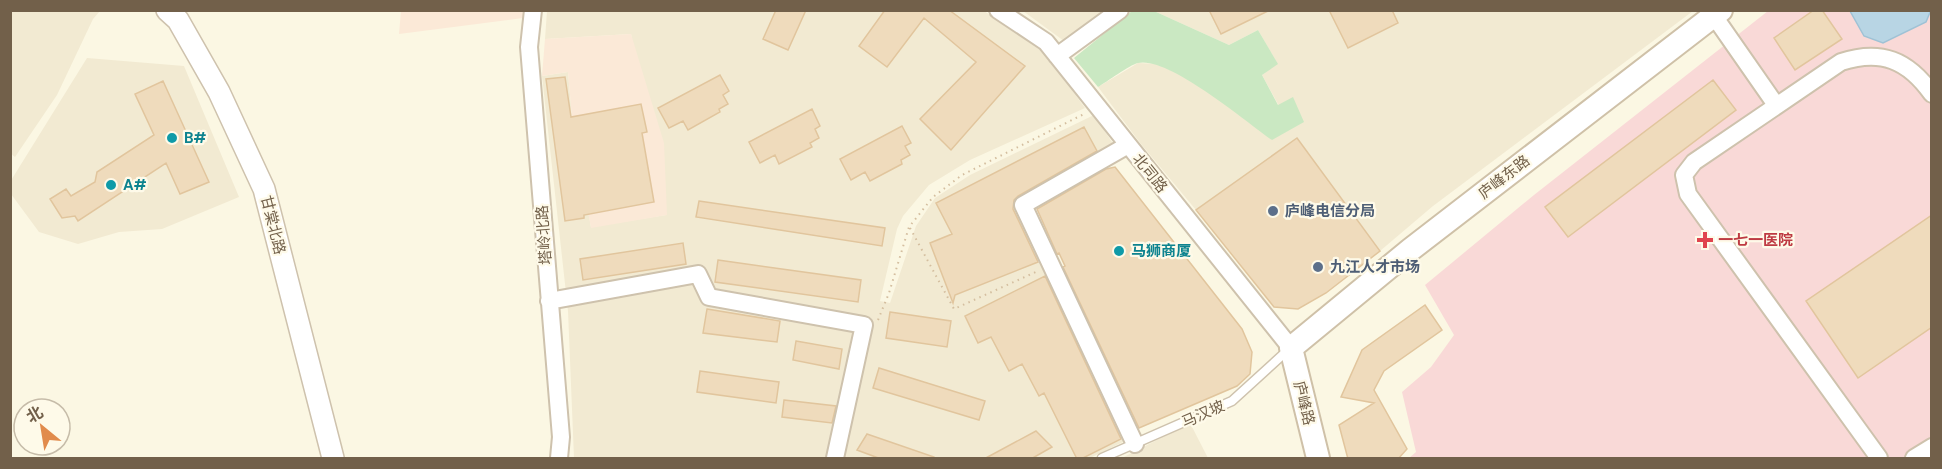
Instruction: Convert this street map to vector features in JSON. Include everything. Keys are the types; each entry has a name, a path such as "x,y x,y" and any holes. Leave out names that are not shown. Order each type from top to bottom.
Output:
{"main road":[{"name":"庐峰东路","path":"1291,348 1410,250 1717,13"},
{"name":"庐峰路","path":"1291,348 1318,459"}],"street":[{"name":"甘棠北路","path":"167,10 178,20 219,92 264,189 333,459"},
{"name":"塔岭北路","path":"533,10 529,47 561,437 559,459"},
{"name":"北司路","path":"998,10 1046,42 1291,348"},
{"path":"1057,56 1120,10"},
{"path":"1717,13 1776,105"},
{"path":"1878,459 1688,194 1684,176 1694,162 1841,62 1860,56 1875,56 1902,65 1919,75 1932,94"},
{"path":"1128,144 1023,205 1135,444"},
{"path":"549,301 698,274 709,297 864,325 835,459"},
{"path":"1914,459 1932,447"}],"lane":[{"name":"马汉坡","path":"1102,459 1232,400 1291,348"}],"path":[{"path":"878,321 909,227 933,197 962,175 1097,107"},
{"path":"909,227 954,309 1051,265"}],"shaded area":[{"path":"11,10 100,11 93,19 57,95 15,157 10,153"},
{"path":"401,10 524,11 523,18 399,34"},
{"path":"547,11 984,11 1042,49 1085,108 970,160 929,185 903,216 897,229 880,301 890,303 916,226 935,198 970,175 1094,115 1116,148 1018,202 1127,440 1090,458 574,458 568,311 542,76 568,72 573,129 591,227 666,215 631,34 545,39"},
{"path":"1023,11 1106,11 1064,41"},
{"path":"1154,11 1693,11 1433,206 1380,251 1297,138 1196,210 1141,144 1098,87 1138,63 1158,64 1178,73 1279,106 1262,75 1277,63 1258,30 1229,45"},
{"name":"一七一医院","path":"1768,11 1931,11 1931,458 1409,458 1416,452 1402,392 1431,367 1454,335 1425,285 1534,195"},
{"path":"631,34 664,143 667,215 591,228 573,129 568,72 542,76 545,39"},
{"path":"87,58 184,66 239,197 162,229 119,232 78,244 39,232 11,194 10,182"},
{"path":"1190,423 1208,458 1122,458"}],"green space":[{"path":"1132,11 1154,11 1229,45 1258,30 1278,64 1262,75 1278,105 1293,97 1304,122 1272,140 1226,105 1186,79 1168,69 1151,64 1134,64 1098,87 1074,58"}],"water":[{"path":"1931,10 1926,22 1883,43 1864,36 1850,11"}],"building":[{"path":"776,10 806,10 788,50 763,39"},
{"path":"885,10 949,10 1025,66 951,150 920,119 976,62 924,18 887,67 859,46"},
{"path":"1209,10 1270,10 1221,34"},
{"path":"1329,10 1392,10 1398,23 1348,48"},
{"path":"1814,10 1822,10 1842,39 1795,70 1774,38"},
{"path":"720,75 729,91 723,95 728,104 719,109 720,112 688,130 683,121 669,128 658,108"},
{"path":"565,77 571,117 641,104 647,132 642,133 654,202 584,215 584,218 565,221 546,79"},
{"path":"1713,80 1736,110 1568,237 1545,207"},
{"path":"163,81 209,182 180,194 166,163 78,221 75,216 62,218 50,199 66,189 71,196 95,182 97,172 154,135 135,94"},
{"path":"812,109 820,126 815,129 819,138 810,143 812,147 779,164 775,155 760,163 749,142"},
{"path":"902,126 911,143 905,146 910,155 901,160 902,164 870,181 865,172 851,180 840,159"},
{"path":"1084,127 1097,151 1014,200 1013,209 1038,262 955,295 953,303 930,243 952,234 936,203"},
{"name":"庐峰电信分局","path":"1297,138 1380,251 1326,293 1298,309 1274,307 1196,210"},
{"name":"马狮商厦","path":"1115,167 1242,329 1252,352 1250,374 1237,386 1139,428 1037,209 1106,169"},
{"path":"699,201 885,228 882,246 696,217"},
{"path":"1932,215 1932,327 1858,378 1806,301"},
{"path":"683,243 686,264 583,280 580,259"},
{"path":"718,260 861,280 858,302 715,282"},
{"path":"1045,276 1121,439 1081,459 1077,459 1044,393 1039,396 1022,364 1009,371 991,337 978,343 965,316"},
{"path":"1425,305 1442,330 1384,371 1374,390 1407,449 1398,459 1348,459 1339,425 1374,403 1341,397 1362,350"},
{"path":"707,309 780,321 777,342 703,333"},
{"path":"890,312 951,321 947,347 886,338"},
{"path":"796,341 842,349 839,369 793,360"},
{"path":"879,368 985,401 979,420 873,388"},
{"path":"700,371 779,382 776,403 697,392"},
{"path":"784,400 836,406 832,423 782,417"},
{"path":"1036,431 1052,447 1031,459 984,459"},
{"path":"867,434 934,457 934,459 881,459 857,450"}],"place":[{"name":"B#","path":"172,138"},
{"name":"A#","path":"111,185"},
{"name":"庐峰电信分局","path":"1273,211"},
{"name":"一七一医院","path":"1705,240"},
{"name":"马狮商厦","path":"1119,251"},
{"name":"九江人才市场","path":"1318,267"}]}
